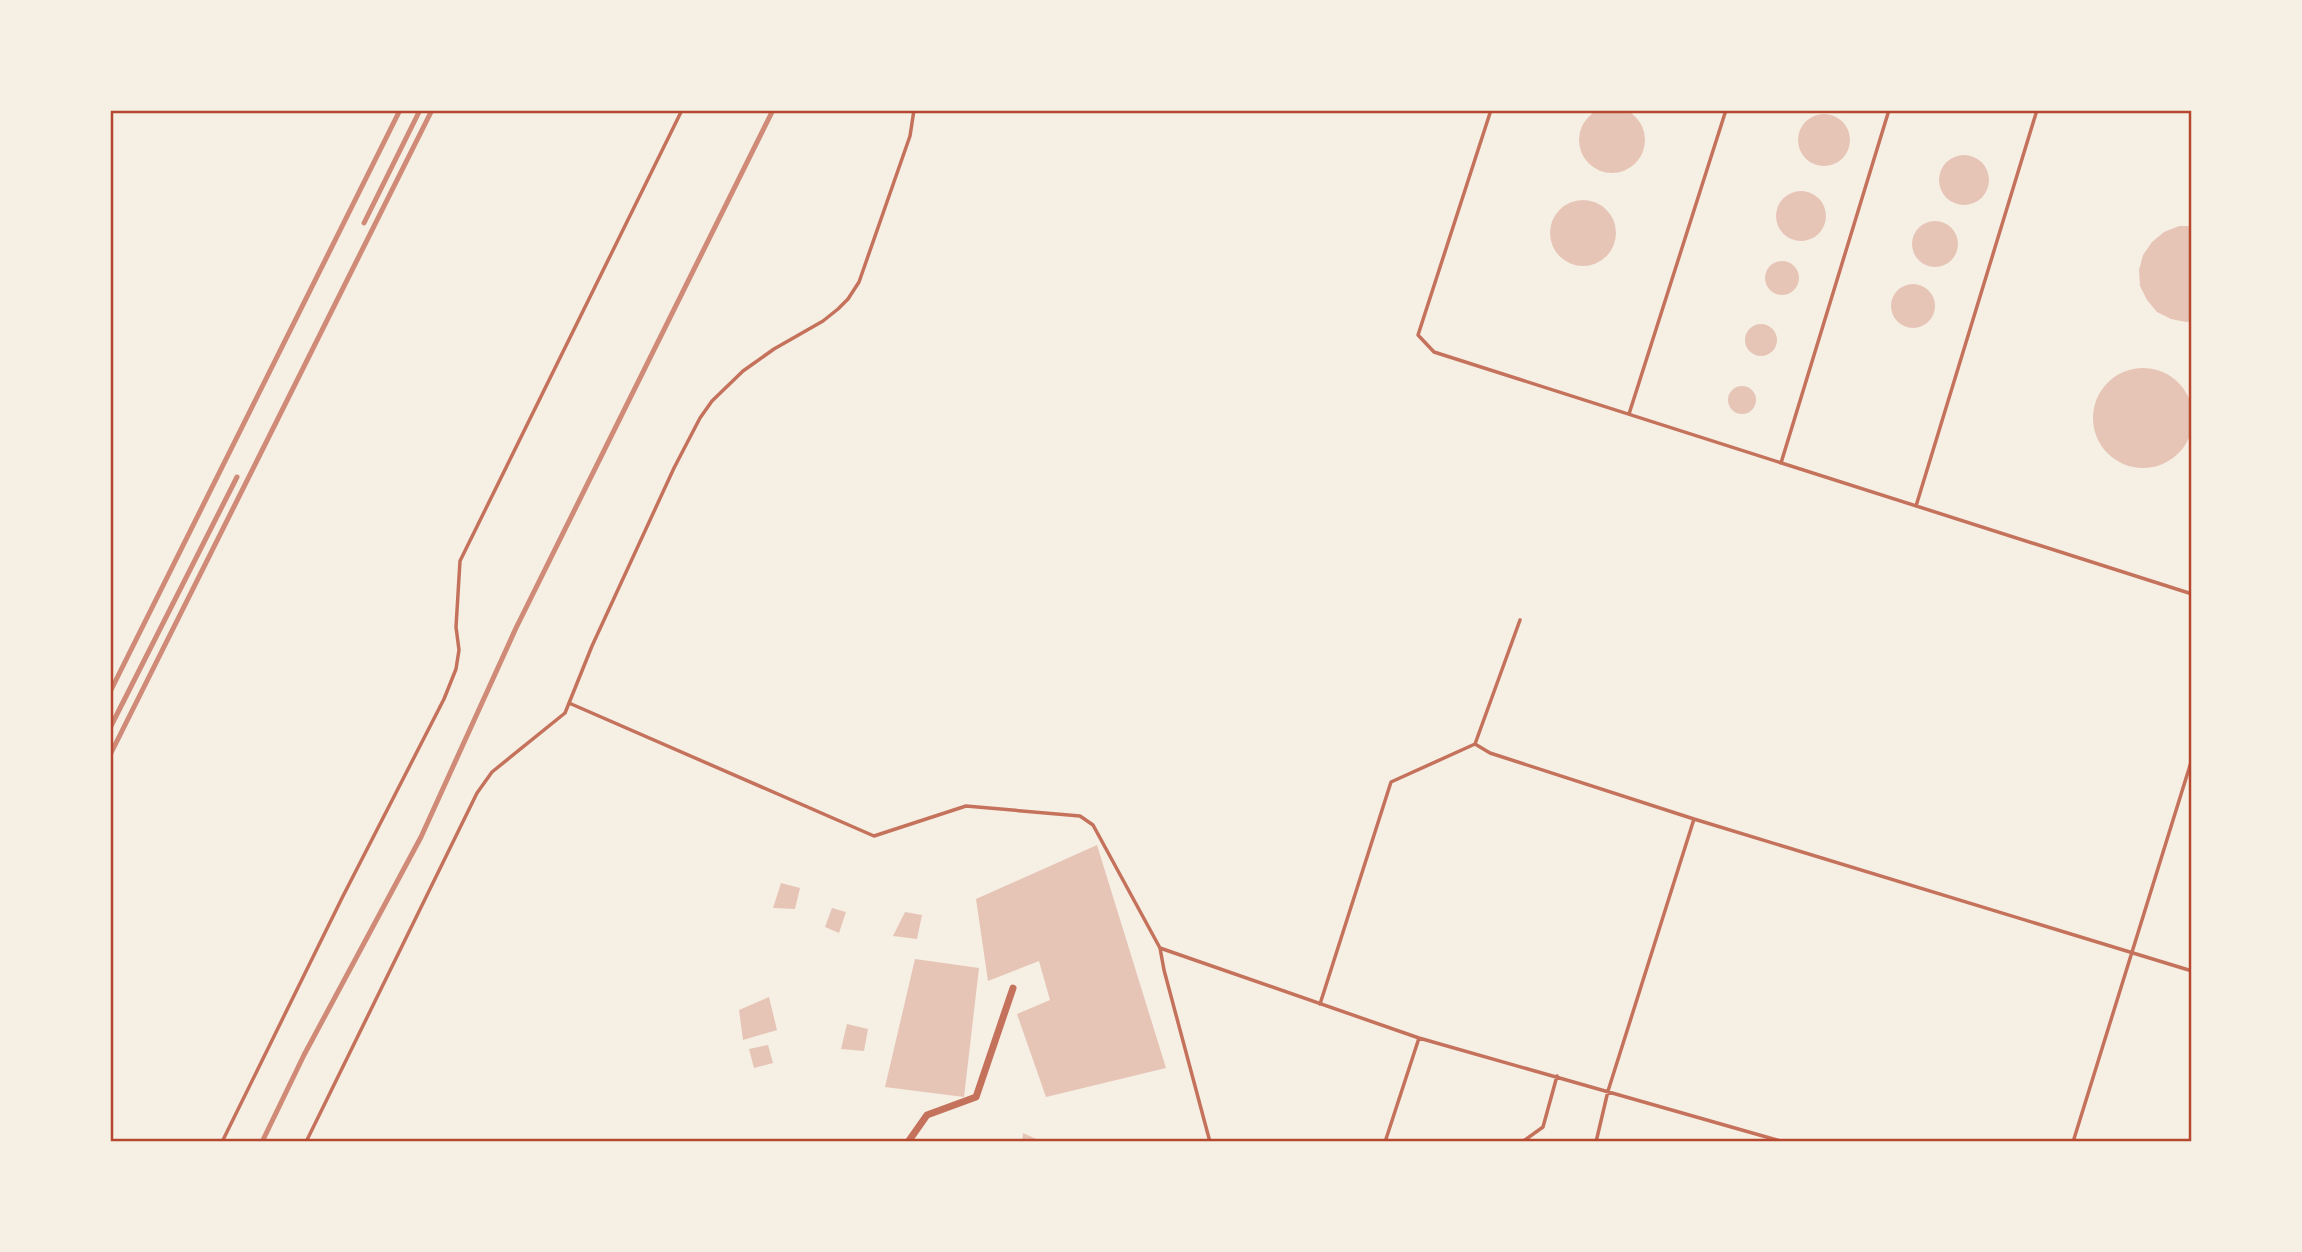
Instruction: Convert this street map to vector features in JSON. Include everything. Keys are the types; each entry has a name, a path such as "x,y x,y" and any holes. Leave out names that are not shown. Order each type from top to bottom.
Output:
{"street":[{"path":"908,1142 928,1115 975,1097 1013,988"}],"lane":[{"path":"222,1142 352,877 444,698 456,669 459,650 456,627 460,561 682,110"},
{"path":"306,1142 477,793 492,772 565,713 587,658 674,468 700,418 718,394 743,371 774,349 823,321 848,299 859,282 910,136 914,110"},
{"path":"1492,110 1418,335 1434,352 2192,594"},
{"path":"1629,414 1726,110"},
{"path":"1780,463 1889,110"},
{"path":"1916,506 2037,110"},
{"path":"1320,1004 1391,782 1475,744 1520,620"},
{"path":"569,703 874,836 966,806 1080,816 1093,825 1160,948 1210,1142"},
{"path":"1475,744 1490,754 1694,819 2192,971"},
{"path":"2073,1142 2192,759"},
{"path":"1596,1142 1608,1091 1694,819"},
{"path":"1160,948 1419,1038 1784,1142"},
{"path":"1385,1142 1419,1038"},
{"path":"1522,1142 1543,1127 1557,1076"}],"building":[{"path":"1612,107 1625,110 1635,117 1642,127 1645,140 1642,153 1635,163 1625,170 1612,173 1599,170 1589,163 1582,153 1579,140 1582,127 1589,117 1599,110"},
{"path":"1824,114 1834,116 1842,122 1848,130 1848,150 1842,158 1834,164 1824,166 1814,164 1806,158 1800,150 1798,140 1800,130 1806,122 1814,116"},
{"path":"1964,155 1982,162 1989,180 1982,198 1964,205 1946,198 1939,180 1946,162"},
{"path":"1801,191 1819,198 1826,216 1819,234 1801,241 1783,234 1776,216 1783,198"},
{"path":"1583,200 1596,203 1606,210 1613,220 1616,233 1613,246 1606,256 1596,263 1583,266 1570,263 1560,256 1553,246 1550,233 1553,220 1560,210 1570,203"},
{"path":"1935,221 1951,228 1958,244 1951,260 1935,267 1919,260 1912,244 1919,228"},
{"path":"2179,226 2192,226 2192,321 2186,322 2157,312 2140,286 2139,270 2143,255 2152,242 2164,232"},
{"path":"1782,261 1794,266 1799,278 1794,290 1782,295 1770,290 1765,278 1770,266"},
{"path":"1913,284 1928,291 1935,306 1928,321 1913,328 1898,321 1891,306 1898,291"},
{"path":"1761,324 1773,328 1777,340 1773,352 1761,356 1749,352 1745,340 1749,328"},
{"path":"2143,368 2162,372 2178,383 2189,399 2193,418 2189,437 2178,453 2162,464 2143,468 2124,464 2108,453 2097,437 2093,418 2097,399 2108,383 2124,372"},
{"path":"1742,386 1752,390 1756,400 1752,410 1742,414 1732,410 1728,400 1732,390"},
{"path":"1097,845 1166,1068 1046,1097 1017,1014 1050,1000 1039,961 988,981 976,899"},
{"path":"781,883 800,888 795,909 773,908"},
{"path":"832,908 846,912 839,933 825,927"},
{"path":"905,912 922,915 917,939 893,936"},
{"path":"915,959 979,968 964,1097 885,1087"},
{"path":"769,997 777,1030 743,1040 739,1010"},
{"path":"847,1024 868,1029 864,1051 841,1049"},
{"path":"768,1045 773,1063 754,1068 749,1049"},
{"path":"1023,1133 1043,1142 1022,1142"}],"railway":[{"path":"110,692 400,110"},
{"path":"364,223 420,110"},
{"path":"110,755 432,110"},
{"path":"262,1142 304,1055 421,837 516,628 773,110"},
{"path":"110,728 237,477"}]}
